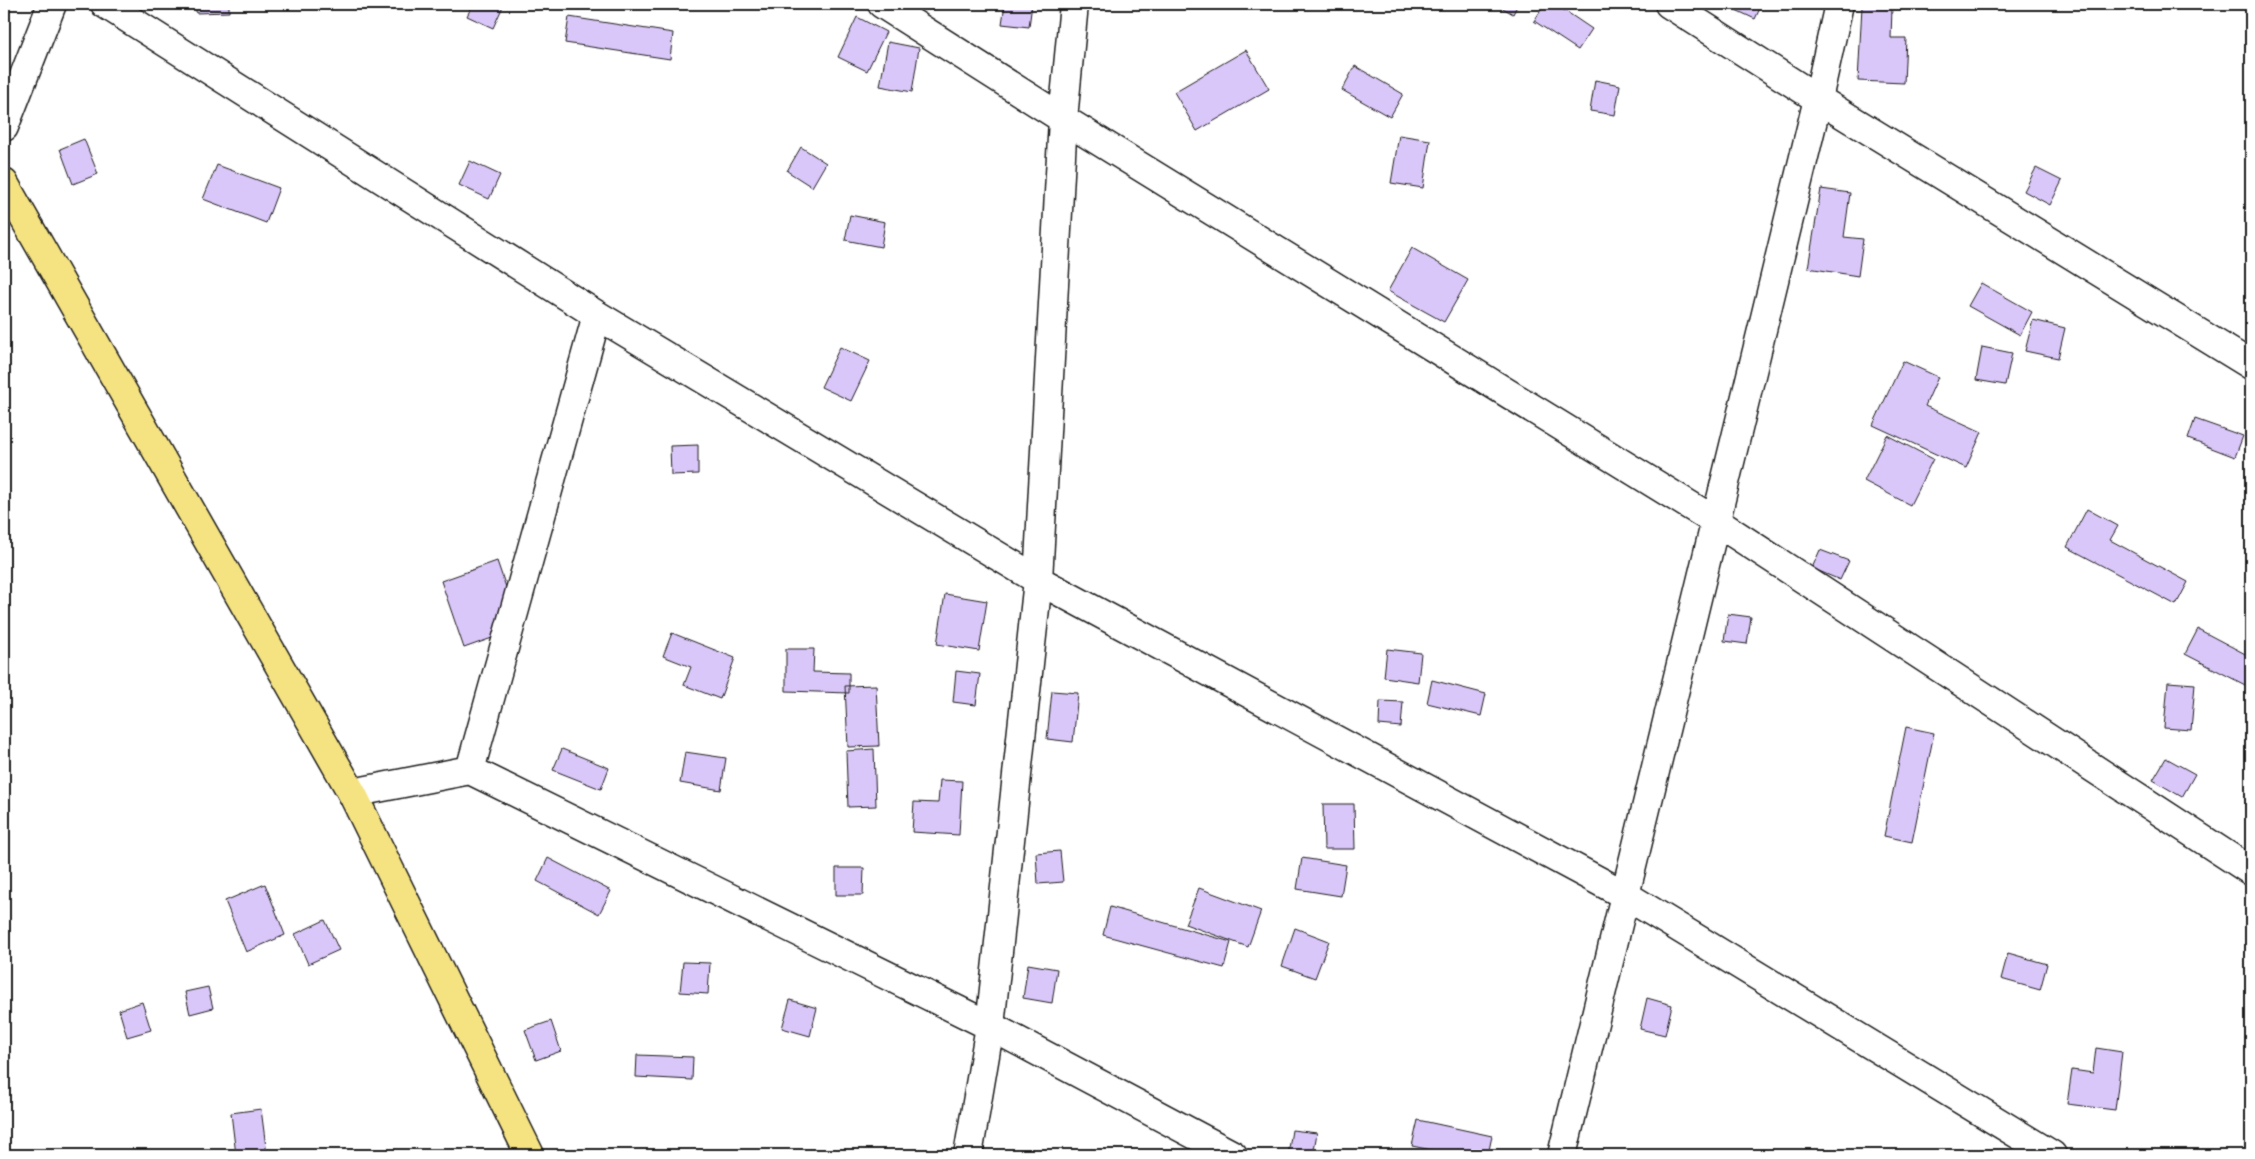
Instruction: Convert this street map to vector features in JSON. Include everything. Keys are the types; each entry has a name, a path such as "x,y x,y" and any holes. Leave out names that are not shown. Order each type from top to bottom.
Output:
{"main road":[{"path":"4,183 352,793 530,1155"}],"street":[{"path":"4,127 52,4"},
{"path":"105,4 597,315 1038,580 1625,895 2052,1155"},
{"path":"882,4 1063,119 1716,521 2251,871"},
{"path":"968,1155 990,1026 1038,580 1063,119 1074,4"},
{"path":"1669,4 1818,99 2251,364"},
{"path":"1562,1155 1818,99 1839,4"},
{"path":"470,770 597,315"},
{"path":"352,793 470,770 990,1026 1233,1155"}],"building":[{"path":"196,4 229,4 229,12 196,13"},
{"path":"473,4 504,4 493,28 467,16"},
{"path":"1005,4 1032,4 1029,27 1002,24"},
{"path":"1496,4 1518,4 1513,14"},
{"path":"1545,4 1555,4 1592,29 1578,50 1534,21"},
{"path":"1723,4 1762,4 1755,19"},
{"path":"1862,6 1892,8 1891,38 1906,38 1904,83 1858,81"},
{"path":"569,17 673,33 670,59 565,43"},
{"path":"857,17 886,32 867,71 838,57"},
{"path":"888,42 919,48 912,92 880,86"},
{"path":"1246,50 1269,89 1197,131 1174,92"},
{"path":"1355,66 1403,94 1390,117 1342,90"},
{"path":"1595,80 1620,85 1615,115 1590,111"},
{"path":"1399,135 1430,140 1423,188 1391,183"},
{"path":"84,139 98,174 73,184 60,149"},
{"path":"801,147 826,163 812,187 787,171"},
{"path":"470,161 500,175 489,199 459,185"},
{"path":"217,165 279,188 266,223 203,199"},
{"path":"2036,168 2062,181 2050,205 2024,191"},
{"path":"1821,189 1850,193 1844,237 1863,239 1858,276 1808,268"},
{"path":"850,215 885,222 881,247 845,240"},
{"path":"1412,248 1468,280 1444,322 1388,291"},
{"path":"1981,283 2032,312 2020,335 1968,306"},
{"path":"2033,320 2065,328 2058,358 2025,351"},
{"path":"840,347 870,361 851,401 821,387"},
{"path":"1982,347 2012,353 2005,385 1976,380"},
{"path":"1903,361 1938,377 1925,406 1982,432 1966,468 1873,425"},
{"path":"2195,419 2243,436 2235,457 2188,439"},
{"path":"1887,435 1933,459 1910,505 1864,481"},
{"path":"698,445 698,474 671,475 670,446"},
{"path":"2087,509 2118,526 2110,540 2188,582 2176,605 2067,547"},
{"path":"1820,550 1849,561 1840,580 1812,568"},
{"path":"497,561 520,628 464,648 441,581"},
{"path":"945,594 987,601 979,651 937,644"},
{"path":"1728,614 1751,617 1747,644 1724,641"},
{"path":"2198,629 2251,657 2251,688 2185,654"},
{"path":"672,633 735,658 720,699 684,685 691,667 663,656"},
{"path":"786,649 814,649 813,672 849,673 849,693 786,691"},
{"path":"1387,649 1421,653 1418,682 1384,677"},
{"path":"956,671 980,674 976,705 953,702"},
{"path":"1432,680 1486,694 1481,716 1427,703"},
{"path":"2168,682 2195,684 2191,730 2164,728"},
{"path":"876,685 879,746 848,747 845,686"},
{"path":"1052,691 1078,693 1073,742 1047,739"},
{"path":"1380,701 1403,702 1401,727 1379,725"},
{"path":"1906,727 1934,733 1912,842 1884,836"},
{"path":"562,749 609,768 601,789 553,770"},
{"path":"874,749 876,806 848,807 846,751"},
{"path":"685,752 726,758 721,790 680,783"},
{"path":"2166,758 2195,774 2182,797 2153,780"},
{"path":"940,780 962,781 959,835 912,832 914,802 938,803"},
{"path":"1323,804 1354,804 1355,849 1324,849"},
{"path":"1060,851 1063,882 1038,884 1036,853"},
{"path":"548,858 611,891 599,914 537,881"},
{"path":"1302,858 1346,865 1341,896 1297,889"},
{"path":"836,868 864,868 863,895 836,895"},
{"path":"265,884 285,935 246,952 225,901"},
{"path":"1199,888 1261,911 1248,947 1185,924"},
{"path":"1110,907 1231,942 1224,968 1103,935"},
{"path":"325,920 339,950 308,964 295,934"},
{"path":"1295,928 1329,941 1315,978 1282,966"},
{"path":"2008,953 2047,964 2040,990 2001,979"},
{"path":"683,962 710,963 708,994 680,992"},
{"path":"1028,964 1057,969 1052,1003 1023,998"},
{"path":"208,987 213,1008 190,1014 185,992"},
{"path":"1647,998 1672,1005 1665,1035 1640,1029"},
{"path":"790,1000 817,1008 810,1036 782,1028"},
{"path":"142,1002 151,1030 127,1037 119,1010"},
{"path":"551,1021 561,1051 536,1060 525,1030"},
{"path":"2096,1048 2122,1052 2115,1110 2067,1104 2072,1070 2093,1073"},
{"path":"637,1055 693,1057 692,1080 636,1077"},
{"path":"261,1109 267,1155 236,1155 231,1113"},
{"path":"1418,1120 1492,1136 1488,1155 1456,1155 1412,1146"},
{"path":"1292,1130 1317,1133 1313,1155 1288,1155"}]}
